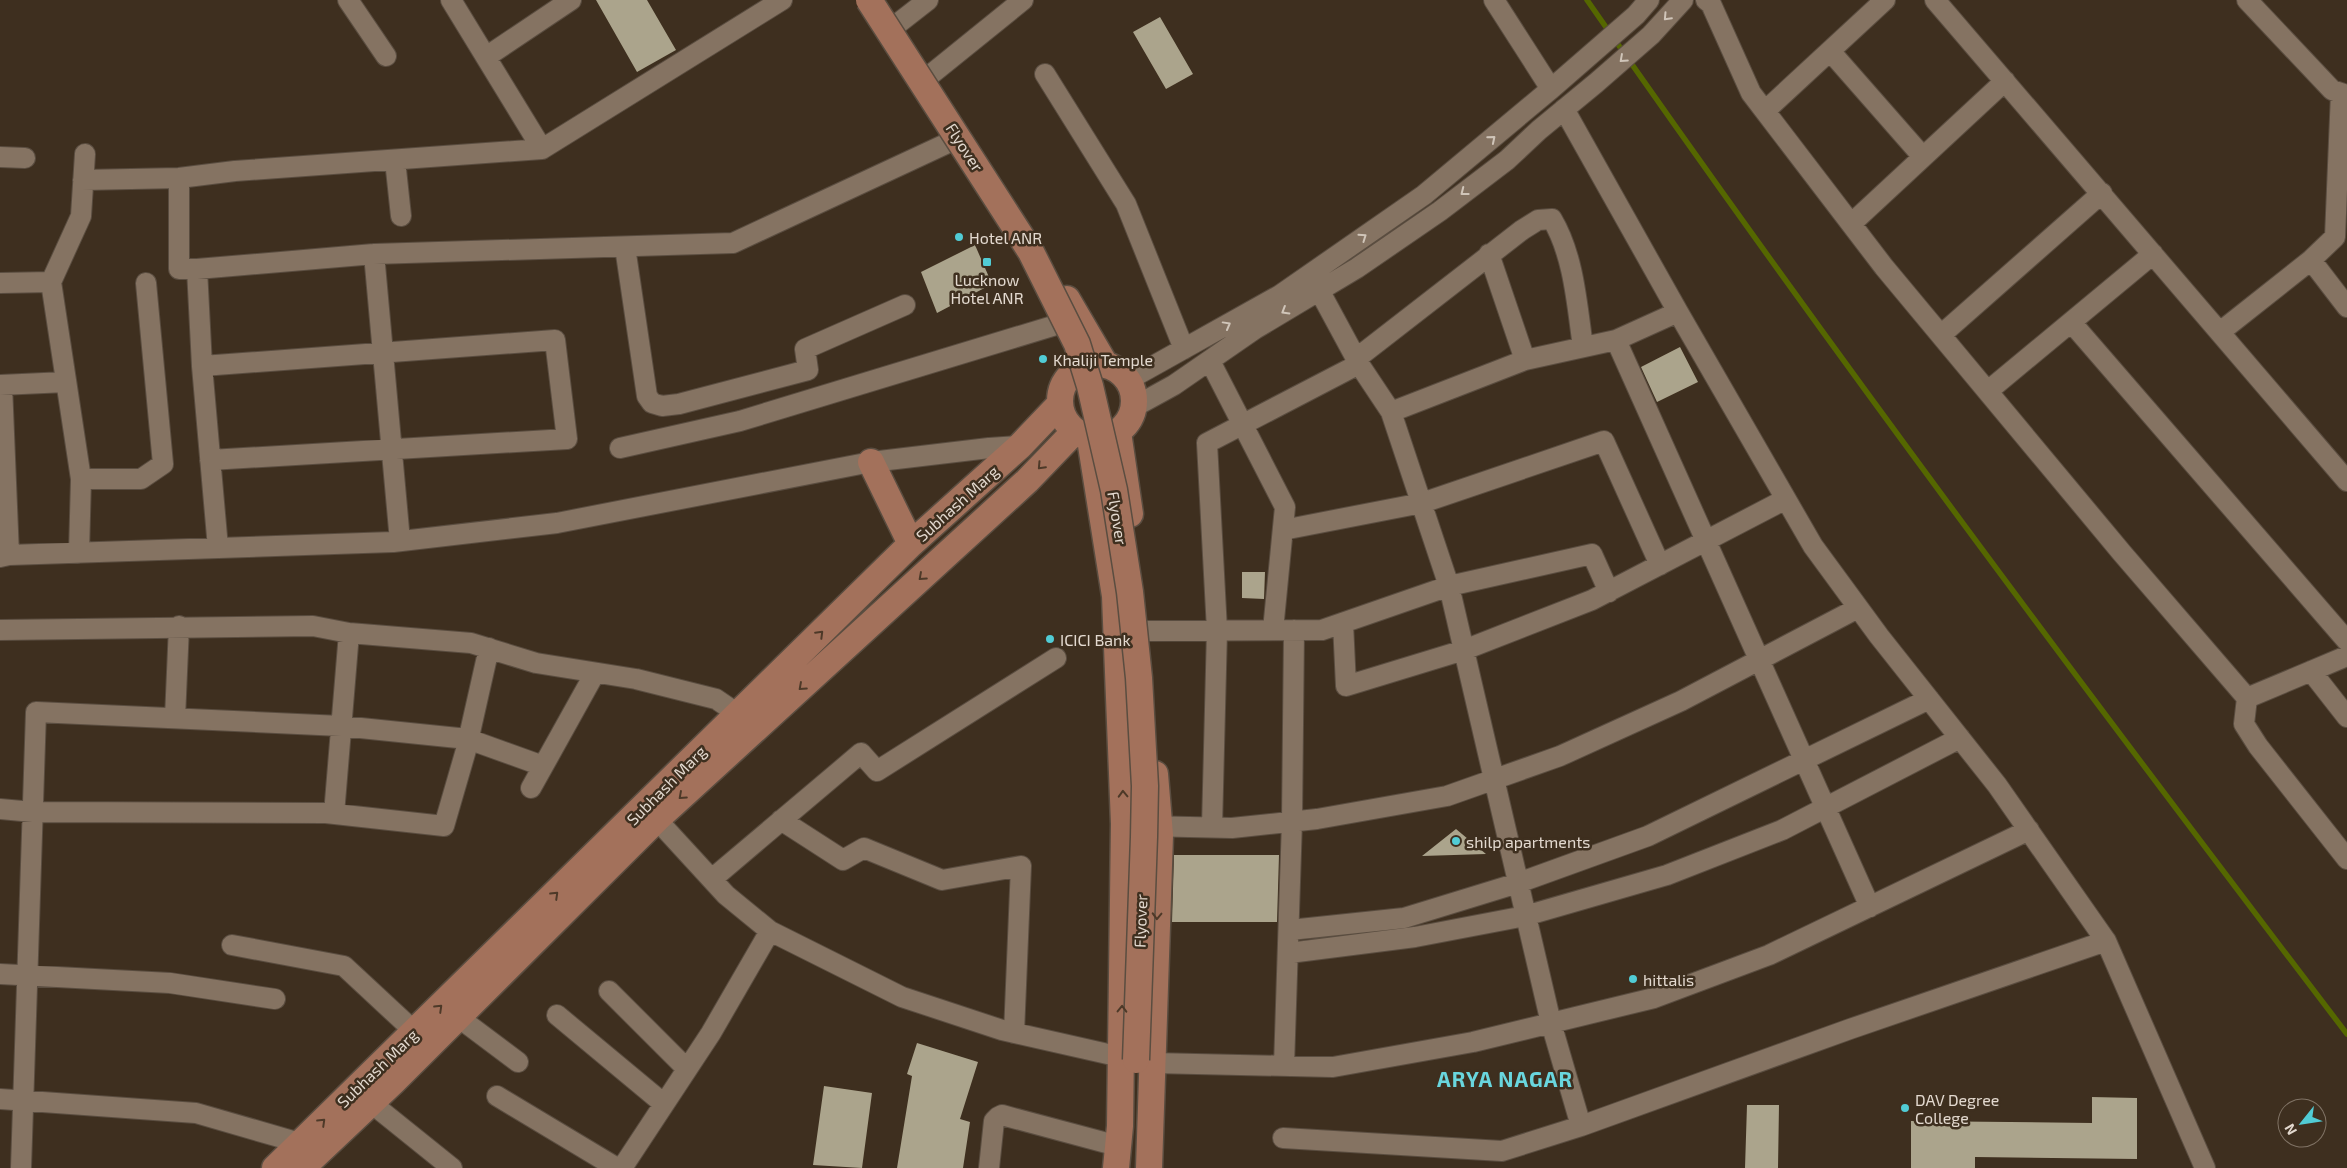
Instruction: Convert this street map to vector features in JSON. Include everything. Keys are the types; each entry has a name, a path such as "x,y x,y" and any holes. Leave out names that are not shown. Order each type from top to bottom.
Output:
{"main road":[{"path":"857,0 1018,246 1056,325 1075,371"},
{"name":"Flyover","path":"869,0 1031,252 1077,344 1090,386 1114,490 1130,592 1139,678 1144,786 1137,1060 1134,1097 1118,1150"},
{"path":"879,0 1031,233 1105,364"},
{"path":"275,1168 301,1156 363,1096 458,1017 651,813 1028,481 1082,434 1110,436 1118,432 1131,417 1134,407 1134,398 1128,380 1122,373 1105,364 1094,364 1075,371 1063,386 1060,404 1062,414 1082,434 1115,596 1124,824 1137,1060 1150,1140 1149,1168"},
{"name":"Subhash Marg","path":"363,1096 415,1032 651,813 738,714 911,544 1020,446 1060,404"},
{"path":"1118,432 1142,599 1159,826 1137,1060 1118,1150"},
{"path":"871,462 911,544"},
{"name":"Flyover","path":"1134,1097 1150,1140"}],"street":[{"path":"348,0 386,56"},
{"path":"451,0 542,149"},
{"path":"486,57 571,0"},
{"path":"83,180 179,178 235,171 542,149 782,0"},
{"path":"896,25 928,0"},
{"path":"929,76 1023,0"},
{"path":"1494,0 1551,90"},
{"path":"1128,380 1280,295 1424,195 1551,90 1636,16 1649,0"},
{"path":"1134,407 1174,385 1255,329 1357,268 1440,211 1507,160 1538,130 1596,83 1651,34 1683,0"},
{"path":"1706,0 1711,4 1752,93 1851,224 1941,335 2247,698 2244,724 2258,746 2347,859"},
{"path":"1765,110 1885,0"},
{"path":"1935,0 2347,481"},
{"path":"2220,332 2341,237 2344,94 2332,90 2247,0"},
{"path":"1830,51 1923,157"},
{"path":"1045,74 1126,204 1184,349"},
{"path":"1851,224 2005,81"},
{"path":"1564,110 1813,546 1858,608 1997,785 2106,940 2205,1168"},
{"path":"179,178 179,269 197,269 374,254 732,243 950,142"},
{"path":"79,553 81,479 51,282 82,216 84,154"},
{"path":"0,157 25,158"},
{"path":"395,160 401,216"},
{"path":"1941,335 2102,193"},
{"path":"1212,827 1218,630 1207,442 1358,361 1490,254 1538,220 1552,219 1561,234 1584,347"},
{"path":"625,247 647,396 652,403 662,406 679,404 808,370 805,349 905,304"},
{"path":"374,254 400,541"},
{"path":"1490,254 1525,360"},
{"path":"1988,391 2153,254"},
{"path":"2311,260 2347,307"},
{"path":"197,269 202,366 218,548"},
{"path":"0,283 51,282"},
{"path":"81,479 141,479 163,464 146,283"},
{"path":"1319,290 1358,361 1391,412 1449,586 1551,1023 1581,1126"},
{"path":"1391,412 1525,360 1616,340 1678,312"},
{"path":"2071,322 2347,642"},
{"path":"620,448 740,421 1056,325"},
{"path":"202,366 555,340 567,438 210,460"},
{"path":"1616,340 1760,660 1824,808 1870,907"},
{"path":"1210,361 1285,507 1273,630"},
{"path":"66,382 1,385 4,556 400,541 557,523 871,462 1020,446"},
{"path":"1283,530 1422,503 1604,441 1660,565"},
{"path":"1343,622 1346,686 1464,650 1592,600 1786,499"},
{"path":"1116,631 1322,630 1449,586 1592,554 1609,592"},
{"path":"1124,824 1232,828 1292,821 1447,796 1569,752 1681,701 1858,608"},
{"path":"0,630 179,626 313,626 349,633 471,643 536,663 636,680 716,699 738,714"},
{"path":"175,718 179,626"},
{"path":"1284,1066 1290,930 1294,630"},
{"path":"334,814 349,633"},
{"path":"0,809 33,812 334,814 444,826 468,739 489,648"},
{"path":"2247,698 2347,656"},
{"path":"712,879 861,752 877,771 1056,658"},
{"path":"2311,671 2347,717"},
{"path":"531,788 595,673"},
{"path":"1290,930 1404,918 1518,883 1648,836 1929,699"},
{"path":"22,1168 36,712 341,726 468,739 543,766"},
{"path":"1289,953 1414,937 1525,916 1667,875 1782,830 1960,738"},
{"path":"651,813 726,895 770,931 902,997 1014,1033 1137,1060 1334,1067 1473,1042 1654,998 1769,955 2029,830"},
{"path":"781,820 843,860 864,848 942,880 1021,866 1014,1033"},
{"path":"622,1168 711,1033 770,931"},
{"path":"1283,1138 1502,1151 1581,1126 1850,1028 2106,940"},
{"path":"232,945 344,966 415,1032"},
{"path":"0,974 170,983 275,999"},
{"path":"609,990 687,1069"},
{"path":"557,1015 664,1104"},
{"path":"458,1017 518,1062"},
{"path":"363,1096 452,1168"},
{"path":"497,1096 617,1168"},
{"path":"0,1099 196,1113 301,1156"},
{"path":"989,1168 994,1121 998,1116 1002,1115 1118,1150"}],"building":[{"path":"596,0 647,0 676,50 637,72"},
{"path":"1160,17 1193,74 1166,89 1133,32"},
{"path":"975,245 992,284 937,313 921,272"},
{"path":"1680,347 1698,382 1657,402 1641,367"},
{"path":"1242,572 1265,572 1264,599 1242,598"},
{"name":"shilp apartments","path":"1456,829 1486,854 1422,856"},
{"path":"1174,855 1279,855 1277,922 1172,922"},
{"path":"917,1043 978,1062 960,1119 970,1122 963,1168 897,1168 912,1076 907,1074"},
{"path":"824,1086 872,1093 862,1168 813,1165"},
{"path":"2092,1097 2137,1098 2137,1159 1975,1157 1975,1168 1911,1168 1911,1121 2092,1123"},
{"path":"1747,1105 1779,1105 1778,1168 1745,1168"}],"waterway":[{"path":"1587,0 1866,392 2153,778 2347,1034"}],"place":[{"name":"Hotel ANR","path":"959,237"},
{"name":"Lucknow Hotel ANR","path":"987,262"},
{"name":"Khaliji Temple","path":"1043,359"},
{"name":"ICICI Bank","path":"1050,639"},
{"name":"shilp apartments","path":"1456,841"},
{"name":"hittalis","path":"1633,979"},
{"name":"DAV Degree College","path":"1905,1108"}],"district":[{"name":"ARYA NAGAR","path":"1505,1078"}]}
